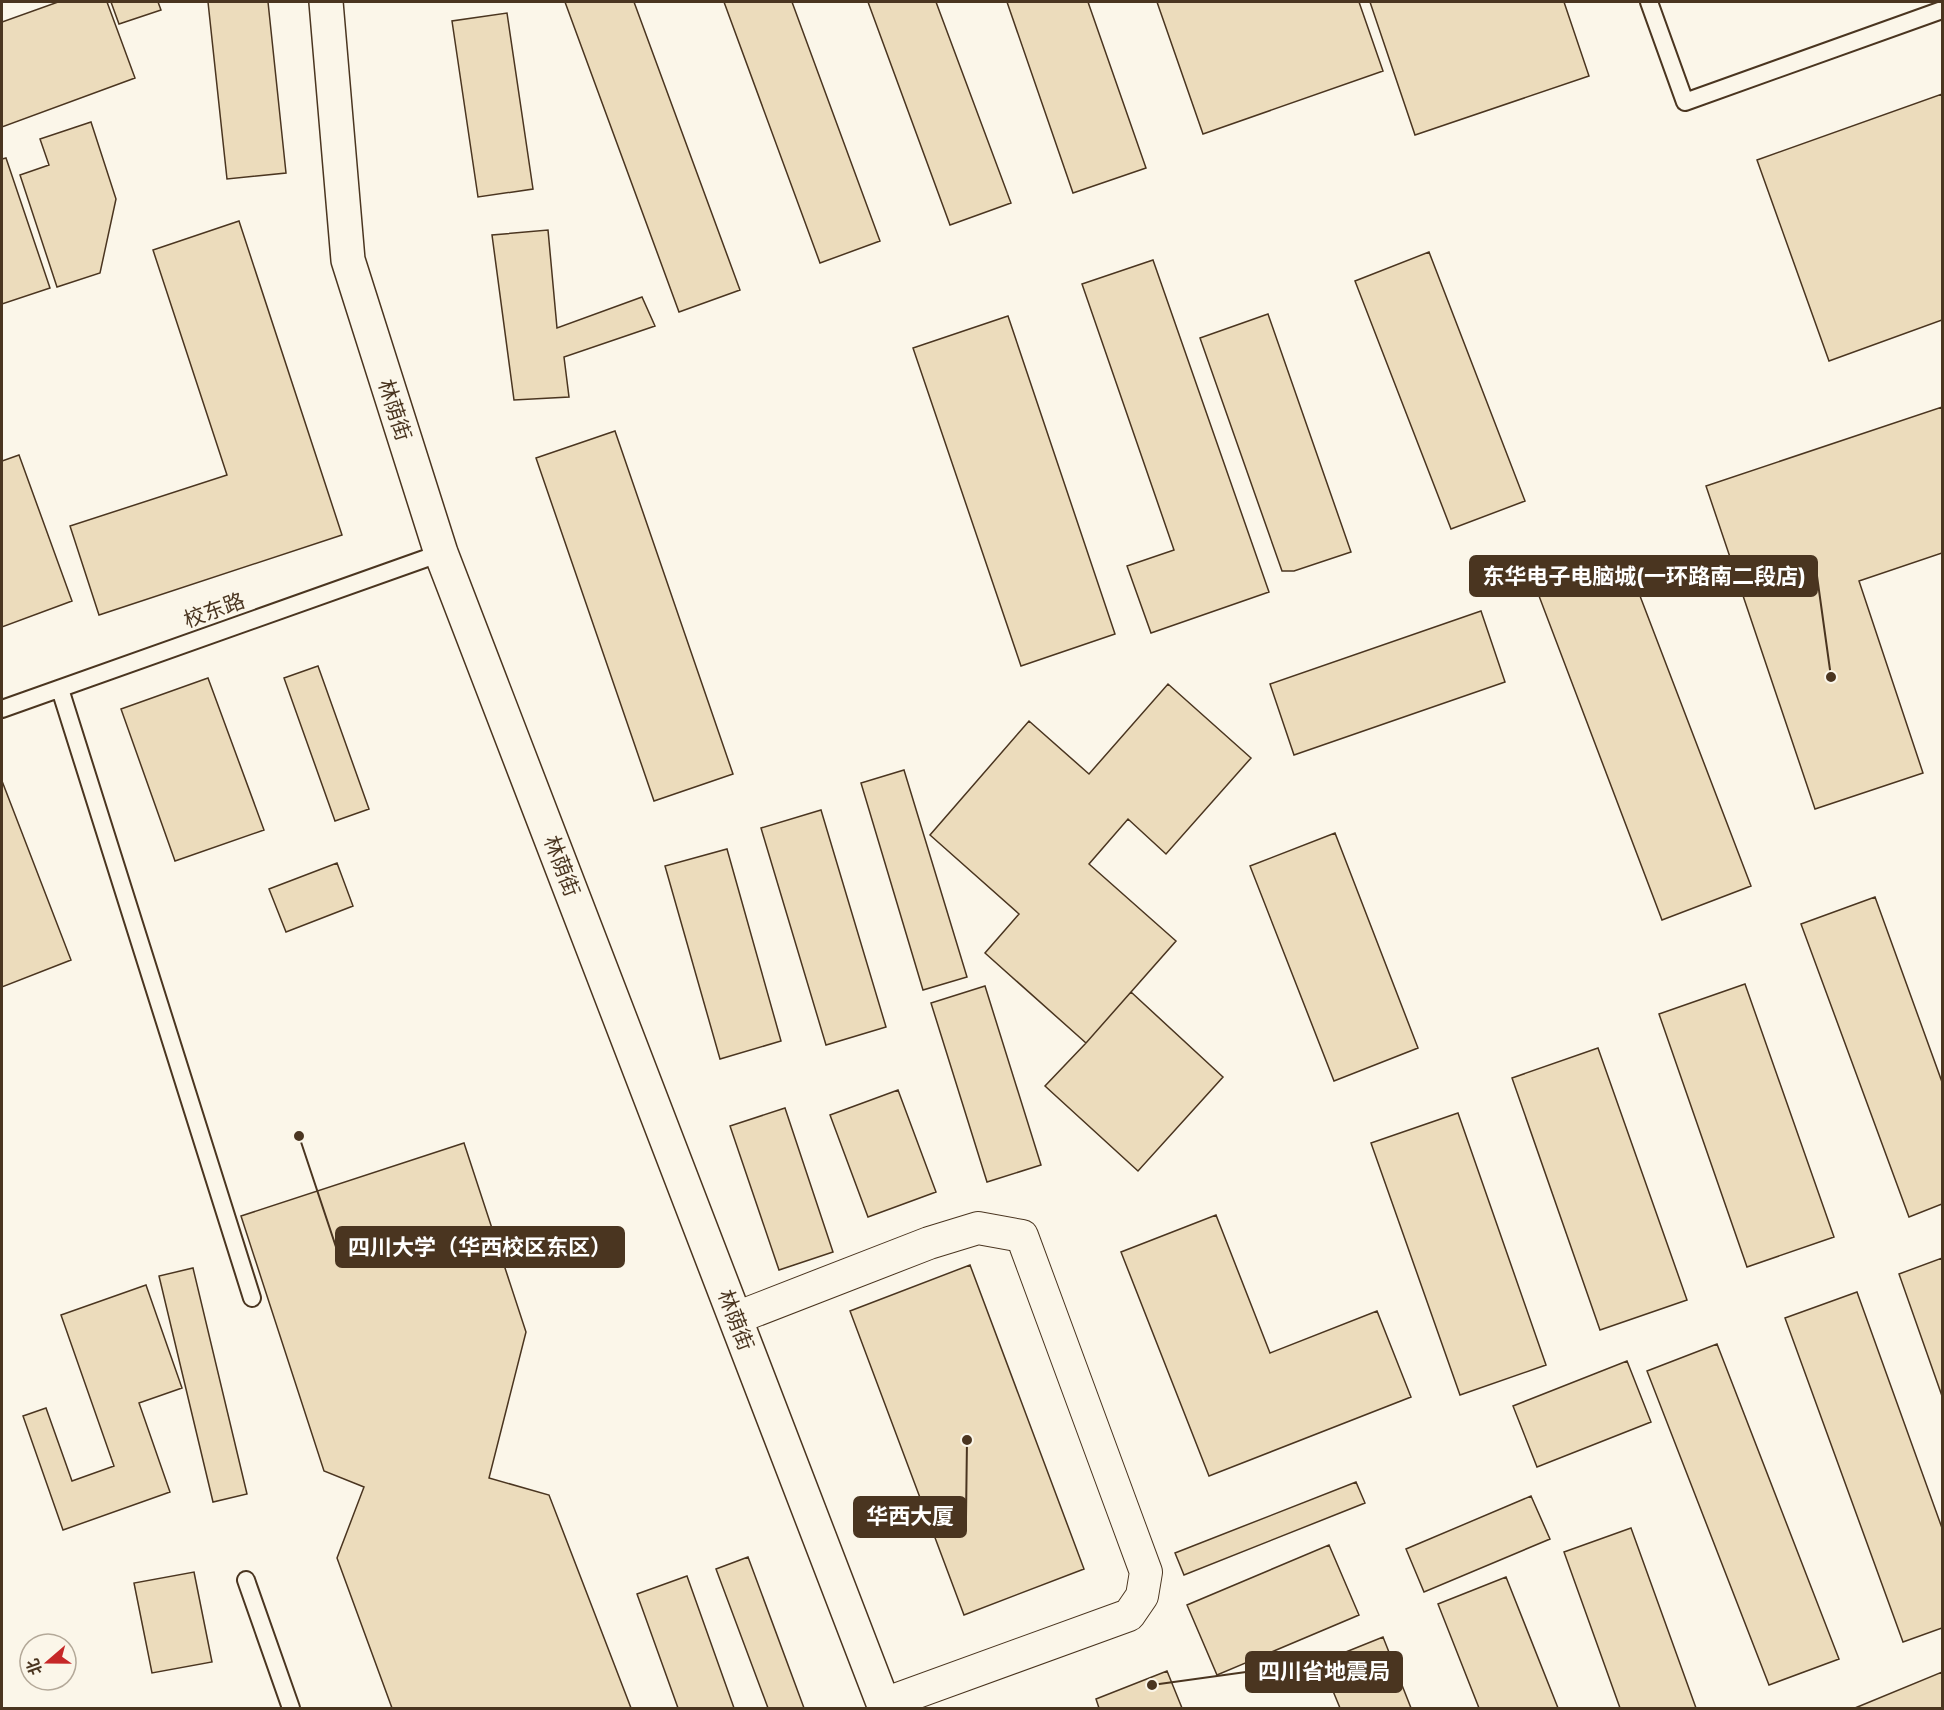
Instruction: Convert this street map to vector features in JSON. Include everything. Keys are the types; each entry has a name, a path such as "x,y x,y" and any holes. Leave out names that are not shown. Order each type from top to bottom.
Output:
{"street":[{"name":"林荫街","path":"326,2 348,260 441,553 884,1706"},
{"path":"736,1318 929,1243 978,1228 1022,1236 1146,1572 1142,1596 1129,1614 884,1706"}],"lane":[{"path":"1649,2 1685,102 1942,10"},
{"name":"校东路","path":"2,709 441,553"},
{"path":"60,689 252,1298"},
{"path":"246,1580 291,1708"}],"building":[{"path":"58,2 107,2 135,78 2,127 2,22"},
{"path":"111,2 158,2 161,10 119,24"},
{"path":"208,2 268,2 286,173 227,179"},
{"path":"565,2 634,2 740,290 679,312"},
{"path":"724,2 792,2 880,241 820,263"},
{"path":"868,2 936,2 1011,203 950,225"},
{"path":"1007,2 1088,2 1146,168 1073,193"},
{"path":"1157,2 1359,2 1383,71 1203,134"},
{"path":"1370,2 1564,2 1589,76 1415,135"},
{"path":"507,13 533,189 478,197 452,21"},
{"path":"1942,94 1942,320 1829,361 1757,160"},
{"path":"91,122 116,199 100,273 57,287 20,175 49,165 40,139"},
{"path":"6,158 50,288 2,304 2,159"},
{"path":"239,221 342,535 99,615 70,526 227,475 153,250"},
{"path":"548,230 557,328 642,297 655,326 564,357 569,397 514,400 492,235"},
{"path":"1429,252 1525,501 1451,529 1355,281"},
{"path":"1153,260 1269,592 1151,633 1127,566 1174,550 1082,284"},
{"path":"1268,314 1351,552 1294,571 1282,571 1200,338"},
{"path":"1008,316 1115,634 1021,666 913,348"},
{"path":"1942,407 1942,553 1859,581 1923,773 1815,809 1706,486"},
{"path":"615,431 733,774 654,801 536,458"},
{"path":"19,455 72,601 2,627 2,461"},
{"path":"1627,562 1751,886 1662,920 1539,596"},
{"path":"1481,611 1505,682 1294,755 1270,684"},
{"path":"318,666 369,809 335,821 284,678"},
{"path":"208,678 264,830 175,861 121,709"},
{"path":"1168,684 1251,758 1166,854 1128,819 1089,864 1176,941 1086,1043 985,953 1019,914 930,835 1029,721 1089,774"},
{"path":"904,770 967,977 923,990 861,783"},
{"path":"2,781 71,960 2,987"},
{"path":"821,810 886,1027 826,1045 761,828"},
{"path":"1335,833 1418,1048 1334,1081 1250,866"},
{"path":"727,849 781,1041 720,1059 665,866"},
{"path":"337,863 353,906 286,932 269,889"},
{"path":"1875,897 1942,1082 1942,1204 1909,1217 1801,924"},
{"path":"1745,984 1834,1237 1747,1267 1659,1014"},
{"path":"985,986 1041,1165 987,1182 931,1003"},
{"path":"1131,992 1223,1077 1138,1171 1045,1086"},
{"path":"1598,1048 1687,1300 1600,1330 1512,1078"},
{"path":"898,1090 936,1192 868,1217 830,1115"},
{"path":"785,1108 833,1252 779,1270 730,1126"},
{"path":"1458,1113 1546,1365 1460,1395 1371,1143"},
{"path":"464,1143 526,1332 489,1478 549,1495 631,1708 392,1708 337,1558 364,1487 324,1471 241,1216"},
{"path":"1216,1215 1270,1353 1377,1311 1411,1397 1209,1476 1121,1252"},
{"path":"1942,1258 1942,1396 1899,1274"},
{"path":"970,1265 1084,1569 964,1615 850,1311"},
{"path":"193,1268 247,1494 213,1502 159,1276"},
{"path":"146,1285 182,1388 139,1403 170,1492 63,1530 23,1416 46,1408 72,1481 114,1466 61,1315"},
{"path":"1857,1292 1942,1528 1942,1628 1903,1642 1785,1318"},
{"path":"1717,1344 1839,1659 1769,1685 1647,1371"},
{"path":"1627,1361 1651,1422 1537,1467 1513,1406"},
{"path":"1356,1482 1365,1503 1184,1575 1175,1553"},
{"path":"1531,1496 1550,1539 1424,1592 1406,1549"},
{"path":"1631,1528 1696,1708 1620,1708 1564,1552"},
{"path":"1329,1545 1359,1615 1217,1675 1187,1605"},
{"path":"748,1557 804,1708 768,1708 716,1569"},
{"path":"194,1572 212,1662 152,1673 134,1583"},
{"path":"687,1576 734,1708 678,1708 637,1594"},
{"path":"1506,1577 1558,1708 1479,1708 1438,1604"},
{"path":"1383,1637 1411,1708 1340,1708 1321,1662"},
{"path":"1167,1671 1182,1708 1099,1708 1096,1699"},
{"path":"1942,1672 1942,1708 1855,1708"}],"place":[{"name":"东华电子电脑城(一环路南二段店)","path":"1831,677"},
{"name":"四川大学（华西校区东区）","path":"299,1136"},
{"name":"华西大厦","path":"967,1440"},
{"name":"四川省地震局","path":"1152,1685"}]}
